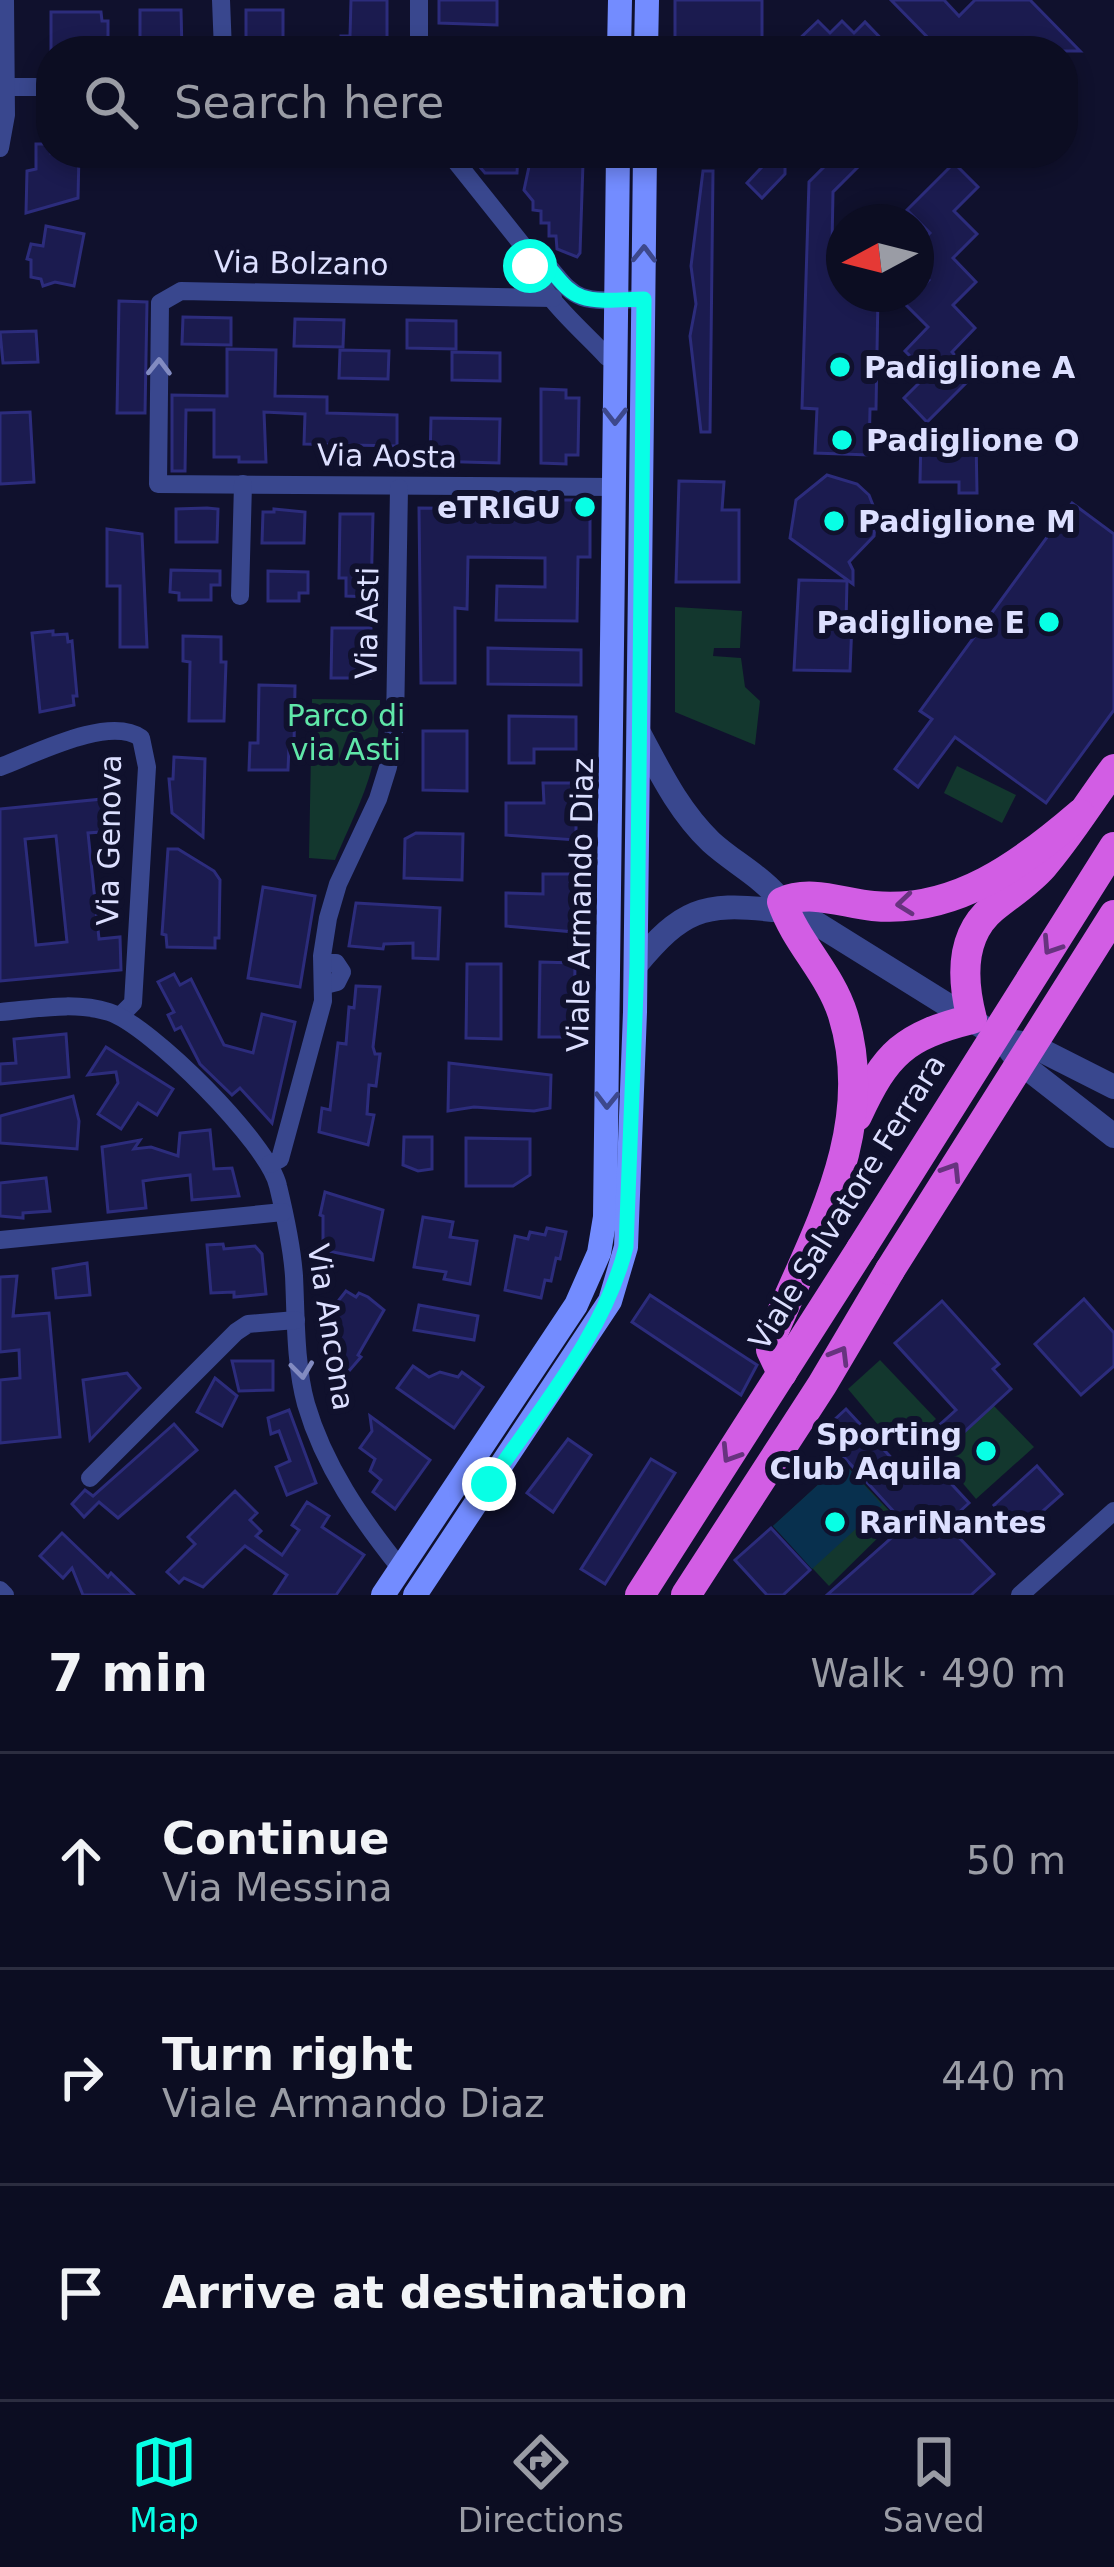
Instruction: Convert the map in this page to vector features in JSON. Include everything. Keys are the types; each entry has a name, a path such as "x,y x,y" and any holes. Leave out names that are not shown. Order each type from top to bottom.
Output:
{"highway":[{"path":"854,1121 893,1051 939,1027 972,1019 964,966 978,926 990,910 1041,868 1114,769"},
{"path":"782,1373 772,1350 773,1333 846,1158 854,1121 854,1061 842,1012 808,948 792,931 782,902 799,894 879,907 952,897 993,880 1080,814"},
{"name":"Viale Salvatore Ferrara","path":"640,1595 1114,848"},
{"path":"686,1595 1114,915"}],"main road":[{"path":"620,0 620,36"},
{"path":"646,36 647,0"},
{"name":"Viale Armando Diaz","path":"383,1595 576,1305 599,1253 606,1160 618,168"},
{"name":"Viale Armando Diaz","path":"426,1591 594,1327 619,1277 626,1247 637,965 645,168"},
{"path":"400,1570 426,1591"}],"street":[{"path":"0,148 5,0"},
{"path":"221,0 222,36"},
{"path":"419,0 419,36"},
{"path":"3,87 36,87"},
{"path":"461,168 527,252 530,266 553,298 608,358 616,360"},
{"path":"527,252 539,256 569,289 584,298 644,299"},
{"name":"Via Bolzano","path":"158,484 160,303 181,291 553,298"},
{"name":"Via Aosta","path":"158,484 615,487"},
{"path":"240,596 243,484"},
{"name":"Via Asti","path":"274,1173 325,985 325,937 338,884 378,799 395,724 399,488"},
{"name":"Via Genova","path":"0,766 110,729 131,731 140,738 147,767 133,1003 120,1016"},
{"path":"639,733 661,778 691,821 716,846 770,885 782,902 1002,1039 1019,1062 1114,1136"},
{"path":"637,965 660,936 694,912 732,905 773,910 782,902"},
{"path":"0,1012 86,1007 120,1016 182,1067 256,1143 274,1173"},
{"path":"1002,1039 1029,1044 1114,1087"},
{"name":"Via Ancona","path":"274,1173 294,1269 305,1402 334,1474 400,1570"},
{"name":"Via Ancona","path":"0,1240 283,1212"},
{"path":"90,1478 236,1332 248,1324 296,1320"},
{"path":"1020,1595 1114,1511"}],"green space":[{"path":"675,607 742,611 740,648 714,648 713,656 741,658 745,687 760,701 755,745 675,712"},
{"name":"Parco di via Asti","path":"312,699 380,700 372,765 335,860 309,858"},
{"path":"957,766 1016,795 1002,823 944,793"},
{"path":"880,1360 936,1419 900,1451 848,1389"},
{"name":"Sporting Club Aquila","path":"993,1405 1034,1447 976,1499 939,1455"},
{"name":"RariNantes","path":"843,1462 897,1519 829,1586 773,1526"}],"water":[{"name":"RariNantes","path":"843,1462 882,1505 812,1569 773,1526"}],"building":[{"path":"351,0 387,0 387,36 350,36"},
{"path":"439,0 497,0 497,25 439,23"},
{"path":"675,0 762,0 762,36 675,36"},
{"path":"891,0 944,0 959,16 975,0 1030,0 1065,36 926,36"},
{"path":"140,10 181,10 182,36 140,36"},
{"path":"246,10 283,10 283,36 246,36"},
{"path":"51,12 101,12 102,21 108,21 108,36 51,36"},
{"path":"818,21 830,33 842,21 854,33 865,22 879,36 802,36"},
{"path":"79,168 78,198 26,213 27,171"},
{"path":"481,168 517,168 517,173 485,173"},
{"path":"529,168 583,168 577,257 557,249 556,236 549,236 549,223 541,223 541,211 533,210 533,201 524,190"},
{"path":"761,168 785,168 785,174 762,198 747,183"},
{"name":"Padiglione A","path":"823,168 857,168 833,192 833,204 826,204 826,312 878,312 876,409 870,409 869,455 815,453 817,409 802,408 809,182"},
{"path":"949,168 959,168 978,187 954,211 977,234 953,258 976,282 953,305 975,328 952,352 974,375 927,422 904,398 928,374 905,351 928,327 913,312 934,312 934,204 913,204"},
{"path":"703,171 713,171 710,432 701,432 690,336 696,304 691,266"},
{"path":"46,226 84,234 74,286 55,282 43,286 41,279 31,277 31,260 27,259 31,244 43,246"},
{"path":"119,301 147,302 145,413 117,413"},
{"path":"183,317 231,318 231,345 182,344"},
{"path":"295,319 344,320 343,347 294,346"},
{"path":"407,320 456,321 456,349 407,348"},
{"path":"36,331 38,362 3,363 0,332"},
{"path":"227,349 276,350 275,396 327,397 327,413 397,415 397,446 304,444 305,414 264,412 266,462 239,462 239,457 214,457 214,410 186,410 185,471 172,471 172,395 227,396"},
{"path":"340,350 389,351 388,379 339,378"},
{"path":"452,352 500,353 500,381 452,380"},
{"path":"541,389 566,390 566,398 579,398 578,455 566,455 566,464 541,463"},
{"path":"30,412 34,482 0,484 0,413"},
{"path":"431,418 500,419 499,463 430,461"},
{"path":"921,437 976,438 977,493 959,493 959,482 920,482"},
{"name":"Padiglione M","path":"827,475 857,484 869,495 876,513 874,536 849,562 853,584 790,538 796,500"},
{"path":"679,481 724,482 722,510 739,510 739,582 676,582"},
{"path":"541,500 590,500 590,557 578,557 577,621 496,620 497,586 545,587 545,558 468,557 467,609 455,608 455,683 421,683 419,508 541,509"},
{"name":"Padiglione E","path":"1072,503 1114,534 1114,710 1046,803 955,737 918,787 895,769 932,719 920,711"},
{"path":"176,509 218,509 217,542 176,542"},
{"path":"263,512 305,512 304,543 262,543"},
{"path":"340,514 373,514 371,597 346,596 346,578 339,578"},
{"path":"107,529 142,534 147,647 120,647 120,586 107,586"},
{"path":"171,570 220,571 220,585 211,585 211,600 179,600 179,593 170,592"},
{"path":"268,571 308,572 308,593 299,593 299,601 268,601"},
{"path":"799,580 847,581 846,622 852,622 850,671 794,670"},
{"path":"332,628 371,628 370,678 331,678"},
{"path":"53,631 53,635 67,634 68,642 72,641 77,696 73,696 74,705 40,712 32,633"},
{"path":"183,636 221,637 221,662 226,662 224,721 189,721 190,662 183,661"},
{"path":"488,648 581,650 581,685 488,684"},
{"path":"259,685 295,686 294,746 289,746 288,770 249,770 250,743 258,743"},
{"path":"509,716 576,717 576,749 534,749 534,763 509,763"},
{"path":"423,731 467,731 467,791 423,790"},
{"path":"174,757 205,759 203,837 172,813 169,779 173,779"},
{"path":"543,783 576,783 576,840 506,835 506,803 544,803"},
{"path":"113,798 116,831 88,833 99,939 120,937 121,970 0,981 0,809","holes":["56,836 67,942 36,945 25,839"]},
{"path":"416,833 463,834 462,880 404,878 405,839"},
{"path":"168,849 178,849 214,871 220,880 215,948 167,947 162,934"},
{"path":"543,874 576,874 575,932 506,926 506,893 543,894"},
{"path":"263,887 315,896 300,987 248,978"},
{"path":"356,903 440,908 438,959 413,958 413,943 384,944 383,949 349,946"},
{"path":"540,962 575,963 574,1037 539,1037"},
{"path":"467,964 501,964 501,1039 466,1038"},
{"path":"174,974 180,985 191,979 224,1045 253,1053 262,1014 295,1022 272,1123 240,1088 232,1095 200,1064 181,1027 175,1030 168,1015 174,1012 158,982"},
{"path":"356,986 380,987 373,1047 380,1054 376,1086 369,1085 367,1114 374,1115 368,1145 319,1132 322,1108 330,1110 338,1043 346,1044"},
{"path":"66,1034 69,1077 0,1084 0,1064 16,1063 14,1039"},
{"path":"106,1047 173,1089 157,1115 138,1103 121,1129 98,1114 118,1083 116,1072 88,1075"},
{"path":"449,1063 551,1075 550,1108 448,1111"},
{"path":"73,1096 79,1121 77,1149 0,1143 0,1116"},
{"path":"210,1130 214,1169 232,1168 239,1196 192,1200 190,1175 156,1179 143,1181 146,1208 108,1212 102,1147 140,1140 134,1149 151,1147 178,1156 180,1133"},
{"path":"404,1137 432,1137 432,1169 418,1171 403,1165"},
{"path":"466,1138 530,1139 530,1175 513,1186 466,1186"},
{"path":"46,1178 50,1211 23,1213 23,1218 0,1216 0,1183"},
{"path":"325,1192 383,1210 373,1260 323,1250 320,1215"},
{"path":"423,1217 453,1222 450,1237 477,1241 470,1284 444,1279 446,1272 414,1267"},
{"path":"547,1228 566,1232 560,1259 556,1258 551,1281 545,1280 541,1298 505,1290 515,1236 545,1235"},
{"path":"223,1244 224,1249 255,1246 262,1254 266,1294 211,1293 207,1245"},
{"path":"87,1263 90,1295 56,1298 53,1269"},
{"path":"17,1276 13,1316 49,1313 60,1437 0,1443 0,1380 20,1378 19,1350 0,1352 0,1277"},
{"path":"346,1291 368,1297 384,1310 349,1371 327,1354 336,1342 327,1330 328,1314"},
{"path":"650,1295 757,1365 741,1395 632,1322"},
{"path":"1084,1299 1114,1333 1114,1366 1081,1395 1035,1344"},
{"path":"942,1301 999,1364 993,1369 1011,1389 939,1455 925,1438 956,1410 895,1343"},
{"path":"419,1305 478,1316 474,1340 414,1330"},
{"path":"232,1361 273,1361 273,1390 239,1391"},
{"path":"413,1366 429,1377 440,1372 458,1377 462,1372 483,1387 454,1428 397,1388"},
{"path":"127,1373 140,1388 90,1440 83,1380"},
{"path":"215,1378 237,1396 222,1426 197,1412"},
{"path":"846,1409 912,1480 931,1462 969,1503 946,1524 994,1574 971,1595 827,1595 906,1525 821,1432"},
{"path":"289,1410 316,1483 287,1495 276,1467 290,1461 279,1431 271,1434 268,1418"},
{"path":"370,1416 430,1460 395,1509 373,1492 381,1480 370,1471 375,1459 360,1448 372,1431"},
{"path":"174,1424 197,1450 118,1518 99,1502 84,1517 72,1504 85,1490 93,1496"},
{"path":"568,1439 591,1455 553,1512 527,1493"},
{"path":"651,1459 675,1473 605,1584 581,1569"},
{"path":"1037,1466 1062,1494 1019,1532 994,1505"},
{"path":"235,1491 257,1513 250,1520 261,1531 256,1536 282,1555 299,1530 292,1525 307,1502 329,1516 322,1527 364,1555 336,1595 274,1595 287,1575 245,1546 203,1587 184,1578 179,1583 167,1572 195,1544 188,1537"},
{"path":"771,1528 810,1570 783,1595 767,1595 735,1560"},
{"path":"62,1533 134,1595 83,1595 72,1568 63,1578 40,1556"}],"place":[{"name":"Padiglione A","path":"840,367"},
{"name":"Padiglione O","path":"842,440"},
{"name":"eTRIGU","path":"585,507"},
{"name":"Padiglione M","path":"834,521"},
{"name":"Padiglione E","path":"1049,622"},
{"name":"Sporting Club Aquila","path":"986,1451"},
{"name":"RariNantes","path":"835,1522"}],"route":[{"path":"489,1484 594,1327 619,1277 626,1247 637,965 644,299 584,298 569,289 539,256 527,252 530,266"}]}
